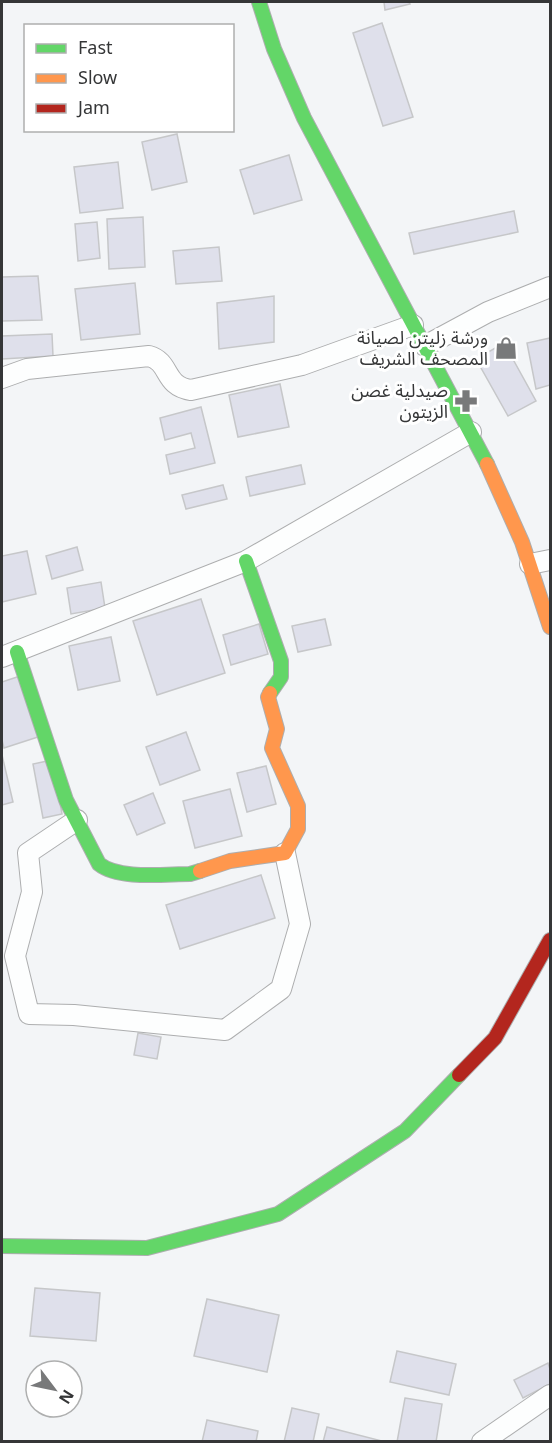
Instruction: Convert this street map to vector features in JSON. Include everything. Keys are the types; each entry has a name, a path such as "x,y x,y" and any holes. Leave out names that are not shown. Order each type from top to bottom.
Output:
{"street":[{"path":"259,2 265,27 286,79 355,217 471,432 513,518 550,627"},
{"path":"426,346 488,312 550,287"},
{"path":"2,378 27,369 149,356 158,360 180,388 191,390 302,365 413,325"},
{"path":"285,853 230,861 189,874 123,874 105,869 99,864 66,800 45,732 9,654 246,561 471,432"},
{"path":"530,564 550,560"},
{"path":"77,820 28,853 32,892 15,956 28,1014 74,1015 225,1030 281,989 300,924 285,853 298,829 297,806 272,748 278,729 268,697 280,677 281,661 246,561"},
{"path":"2,1246 147,1248 278,1214 405,1131 495,1038 550,940"},
{"path":"482,1442 550,1395"}],"building":[{"path":"384,2 409,2 410,4 385,10"},
{"path":"382,23 413,117 383,126 353,33"},
{"path":"177,134 187,182 152,190 142,142"},
{"path":"289,155 302,200 254,214 240,170"},
{"path":"118,162 123,208 80,213 74,167"},
{"path":"514,211 518,232 414,254 409,233"},
{"path":"143,217 145,267 109,269 107,219"},
{"path":"97,222 100,258 78,261 75,224"},
{"path":"219,247 222,281 176,284 173,251"},
{"path":"38,276 42,320 2,321 2,277"},
{"path":"135,283 140,334 81,340 75,289"},
{"path":"274,296 274,342 219,349 217,303"},
{"path":"52,334 53,356 2,359 2,336"},
{"path":"550,338 550,385 536,389 527,343"},
{"path":"504,343 536,401 508,416 476,359"},
{"path":"280,384 289,427 238,437 229,395"},
{"path":"201,407 215,463 170,474 166,455 195,448 191,433 165,440 160,418"},
{"path":"301,465 305,484 250,496 246,477"},
{"path":"223,485 227,499 186,509 182,495"},
{"path":"77,547 83,570 52,579 46,556"},
{"path":"27,551 36,594 2,602 2,556"},
{"path":"101,582 105,608 71,614 67,588"},
{"path":"201,599 225,673 157,695 133,621"},
{"path":"325,619 331,645 298,652 292,626"},
{"path":"259,624 268,654 231,665 223,635"},
{"path":"111,637 120,681 78,690 69,646"},
{"path":"20,676 41,736 4,748 2,682"},
{"path":"186,732 200,770 160,785 146,747"},
{"path":"2,755 13,802 2,805"},
{"path":"52,760 62,814 43,818 33,764"},
{"path":"266,766 276,804 247,812 237,773"},
{"path":"230,789 242,836 195,848 183,801"},
{"path":"153,793 165,823 137,835 124,805"},
{"path":"261,875 275,918 180,949 166,905"},
{"path":"138,1033 161,1037 157,1059 134,1055"},
{"path":"35,1288 100,1293 96,1341 30,1336"},
{"path":"207,1299 279,1315 267,1372 194,1356"},
{"path":"397,1351 456,1364 449,1395 390,1382"},
{"path":"548,1363 550,1384 523,1398 514,1380"},
{"path":"405,1398 442,1404 436,1442 397,1442"},
{"path":"292,1408 319,1414 313,1442 284,1442"},
{"path":"207,1420 258,1431 256,1442 202,1442"},
{"path":"327,1427 382,1441 382,1442 323,1442"}],"traffic: fast":[{"path":"259,2 274,49 304,118 487,464"},
{"path":"246,561 281,661 281,677 270,693"},
{"path":"17,652 66,800 99,864 108,869 130,874 190,874 200,871"},
{"path":"2,1246 147,1248 278,1214 405,1131 459,1075"}],"traffic: slow":[{"path":"487,464 522,542 550,627"},
{"path":"200,871 230,861 285,853 298,829 298,806 272,748 277,729 268,697 270,693"}],"traffic: jam":[{"path":"459,1075 495,1038 550,940"}],"place":[{"name":"ورشة زليتن لصيانة المصحف الشريف","path":"506,348"},
{"name":"صيدلية غصن الزيتون","path":"466,401"}]}
